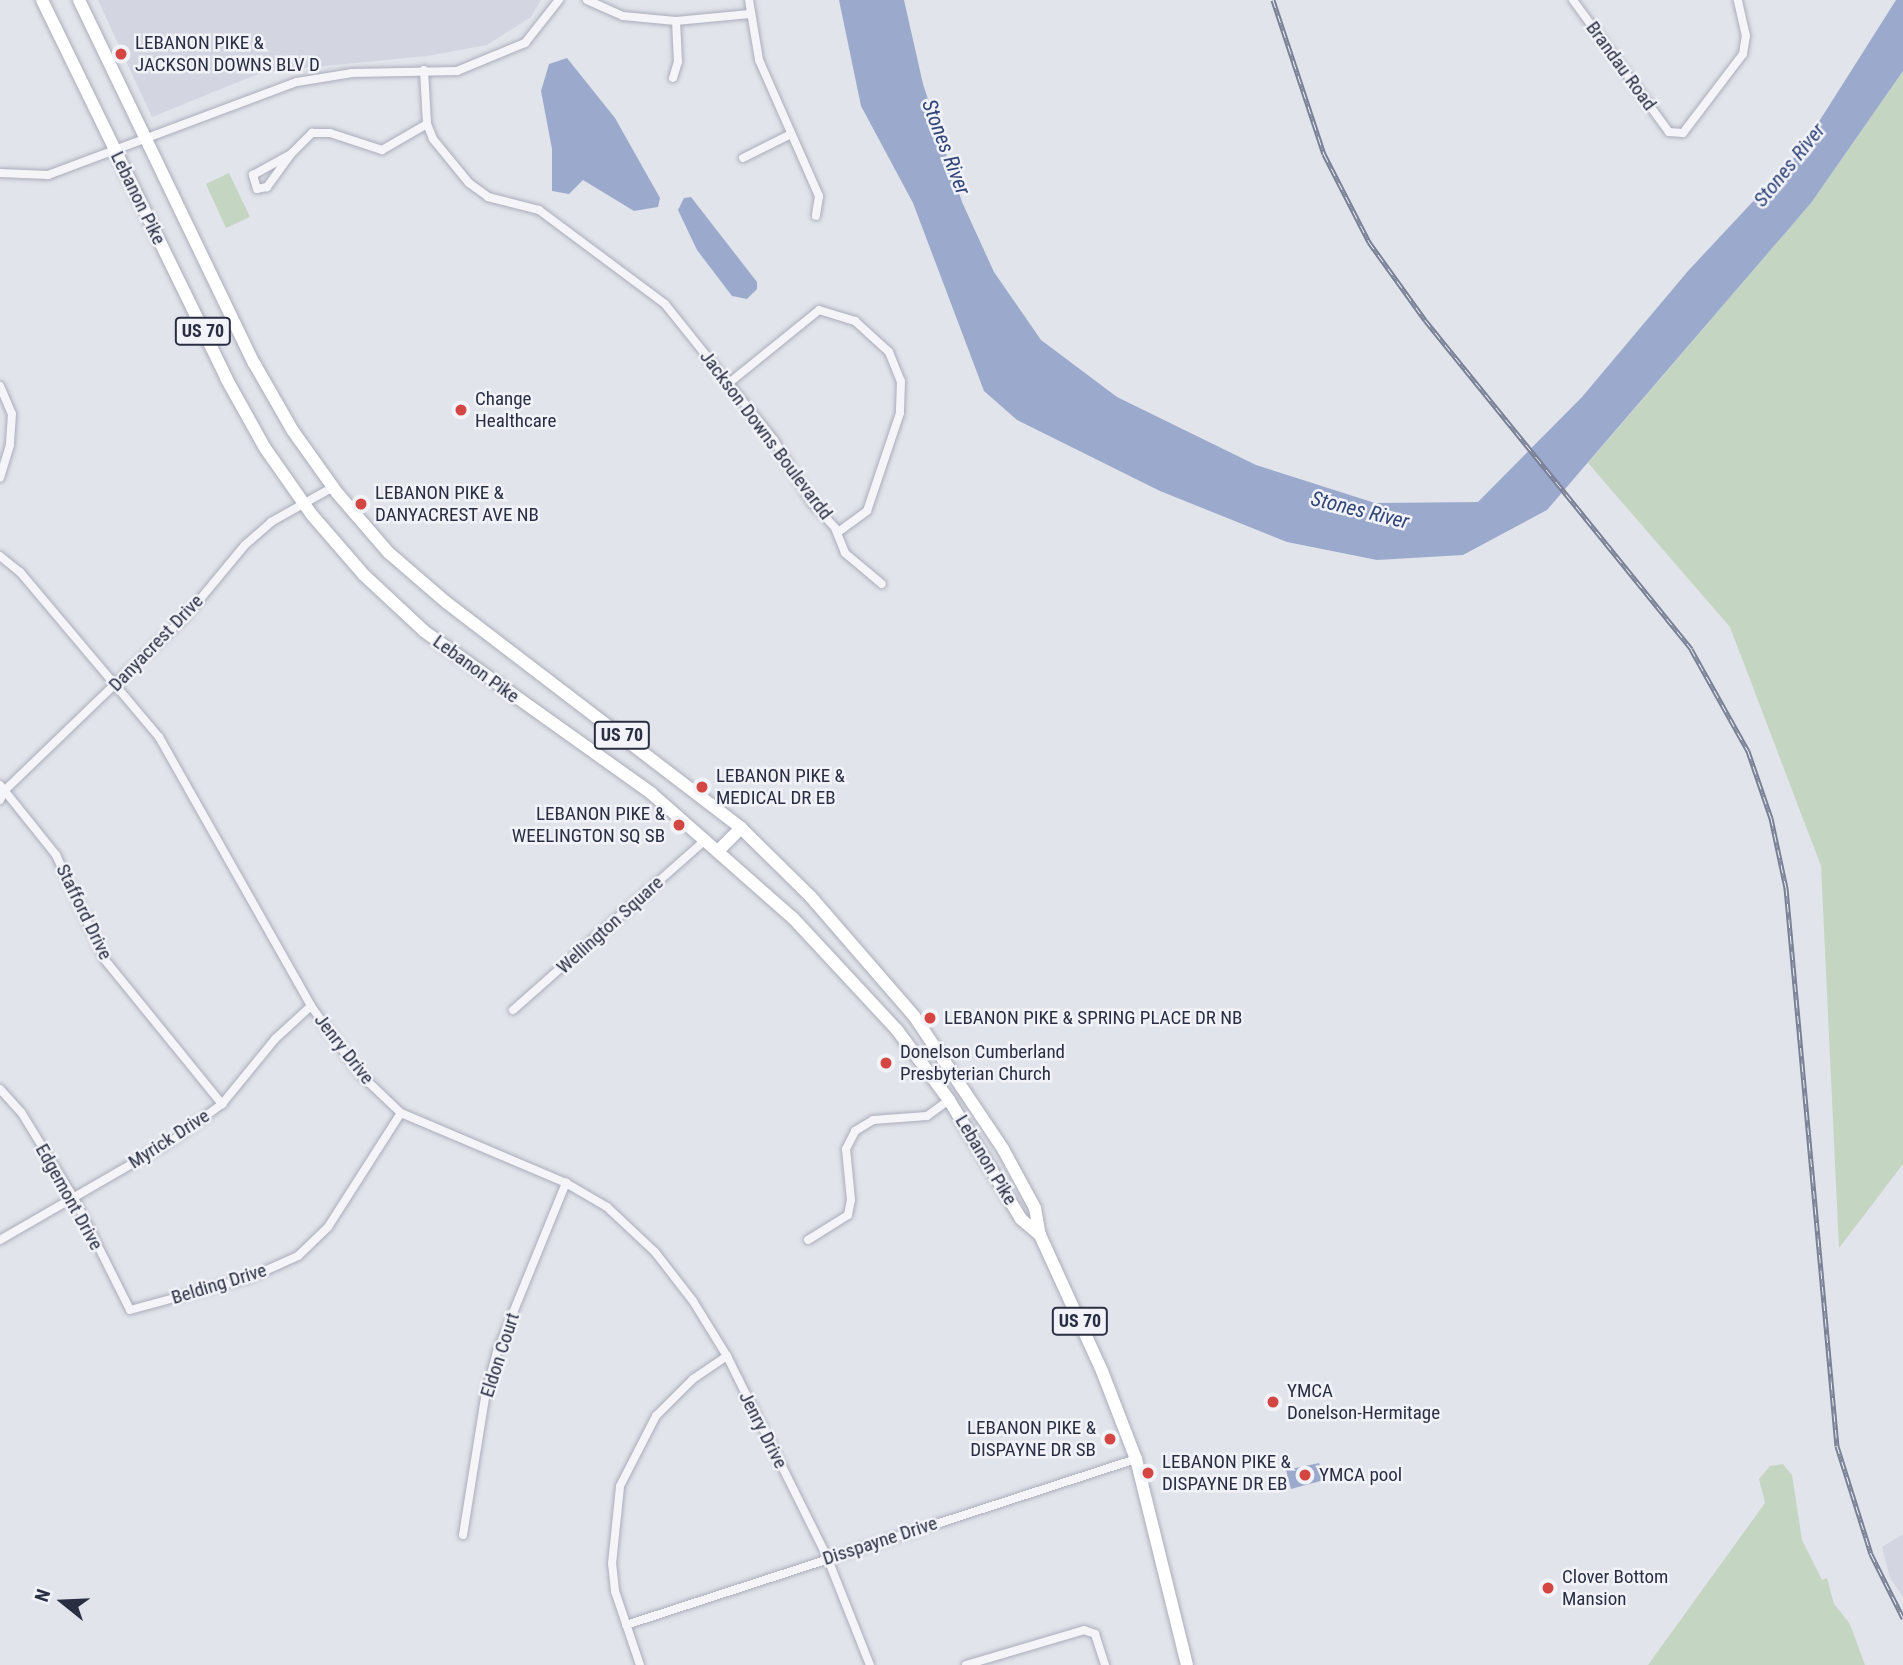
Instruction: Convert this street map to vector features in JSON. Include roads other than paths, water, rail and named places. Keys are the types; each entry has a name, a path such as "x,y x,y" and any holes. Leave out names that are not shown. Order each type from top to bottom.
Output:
{"main road":[{"name":"Lebanon Pike","path":"42,0 226,378 304,503 364,575 424,631 650,793 719,850 793,918 873,1005 949,1100 1021,1219 1040,1235"},
{"name":"Lebanon Pike","path":"79,0 254,363 293,431 332,486 389,553 447,603 741,828 811,897 914,1016 1003,1149 1035,1208 1040,1235 1102,1371 1136,1460 1186,1665"},
{"path":"719,850 741,828"},
{"path":"873,1005 892,990"}],"street":[{"path":"0,173 48,175 147,141 297,82 352,73 457,71 525,43 559,0"},
{"path":"587,0 623,16 676,22 750,15"},
{"path":"749,0 759,60 819,196 816,216"},
{"name":"Brandau Road","path":"1573,0 1669,132 1683,133 1739,64 1746,36 1738,0"},
{"path":"673,78 678,62 676,22"},
{"name":"Jackson Downs Boulevardd","path":"424,70 427,124 446,157 480,193 539,210 642,284 665,304 729,383 838,532 852,562 882,584"},
{"path":"291,154 267,187 257,189 253,175 291,154 317,132 382,150 427,124"},
{"path":"743,158 791,134"},
{"path":"729,383 819,310 855,321 889,352 901,381 900,414 867,511 838,532"},
{"path":"0,386 12,414 10,445 0,478"},
{"name":"Danyacrest Drive","path":"0,800 3,787 118,684 187,615 245,545 332,486"},
{"name":"Jenry Drive","path":"0,556 20,572 118,684 159,737 311,1006 359,1074 401,1113 566,1183 624,1219 655,1252 693,1301 727,1356 827,1557 870,1665"},
{"name":"Stafford Drive","path":"3,787 56,855 105,960 222,1104"},
{"name":"Wellington Square","path":"513,1010 706,839"},
{"name":"Myrick Drive","path":"0,1240 173,1140 222,1104 275,1039 311,1006"},
{"name":"Edgemont Drive","path":"0,1089 21,1112 74,1198 130,1310"},
{"path":"808,1240 848,1215 852,1199 846,1149 855,1130 873,1121 927,1116 949,1100"},
{"name":"Belding Drive","path":"130,1310 249,1278 298,1256 328,1227 401,1113"},
{"name":"Eldon Court","path":"463,1535 483,1410 497,1352 566,1183"},
{"path":"640,1665 615,1591 611,1538 629,1461 673,1396 727,1356"},
{"name":"Disspayne Drive","path":"626,1625 827,1557 1136,1460"},
{"path":"966,1665 1090,1630 1105,1665"}],"water":[{"name":"Stones River","path":"839,0 904,0 923,84 962,202 994,272 1041,340 1117,397 1256,465 1375,503 1478,502 1582,397 1688,271 1801,150 1896,0 1903,0 1903,71 1811,203 1547,510 1463,555 1377,560 1287,542 1160,491 1017,420 984,391 913,203 861,106"},
{"path":"567,58 615,118 660,198 658,207 634,211 583,180 569,194 552,191 552,149 541,91 549,64"},
{"path":"691,197 757,282 757,289 747,299 732,296 697,250 678,210 684,198"},
{"name":"YMCA pool","path":"1319,1463 1324,1480 1291,1489 1286,1470"}],"railway":[{"path":"1273,0 1324,154 1369,242 1425,320 1691,649 1748,751 1771,818 1786,888 1837,1446 1871,1554 1903,1618"}],"place":[{"name":"LEBANON PIKE & JACKSON DOWNS BLV D","path":"121,54"},
{"name":"Change Healthcare","path":"461,410"},
{"name":"LEBANON PIKE & DANYACREST AVE NB","path":"361,504"},
{"name":"LEBANON PIKE & MEDICAL DR EB","path":"702,787"},
{"name":"LEBANON PIKE & WEELINGTON SQ SB","path":"679,825"},
{"name":"LEBANON PIKE & SPRING PLACE DR NB","path":"930,1018"},
{"name":"Donelson Cumberland Presbyterian Church","path":"886,1063"},
{"name":"YMCA Donelson-Hermitage","path":"1273,1402"},
{"name":"LEBANON PIKE & DISPAYNE DR SB","path":"1110,1439"},
{"name":"LEBANON PIKE & DISPAYNE DR EB","path":"1148,1473"},
{"name":"YMCA pool","path":"1305,1475"},
{"name":"Clover Bottom Mansion","path":"1548,1588"}]}
